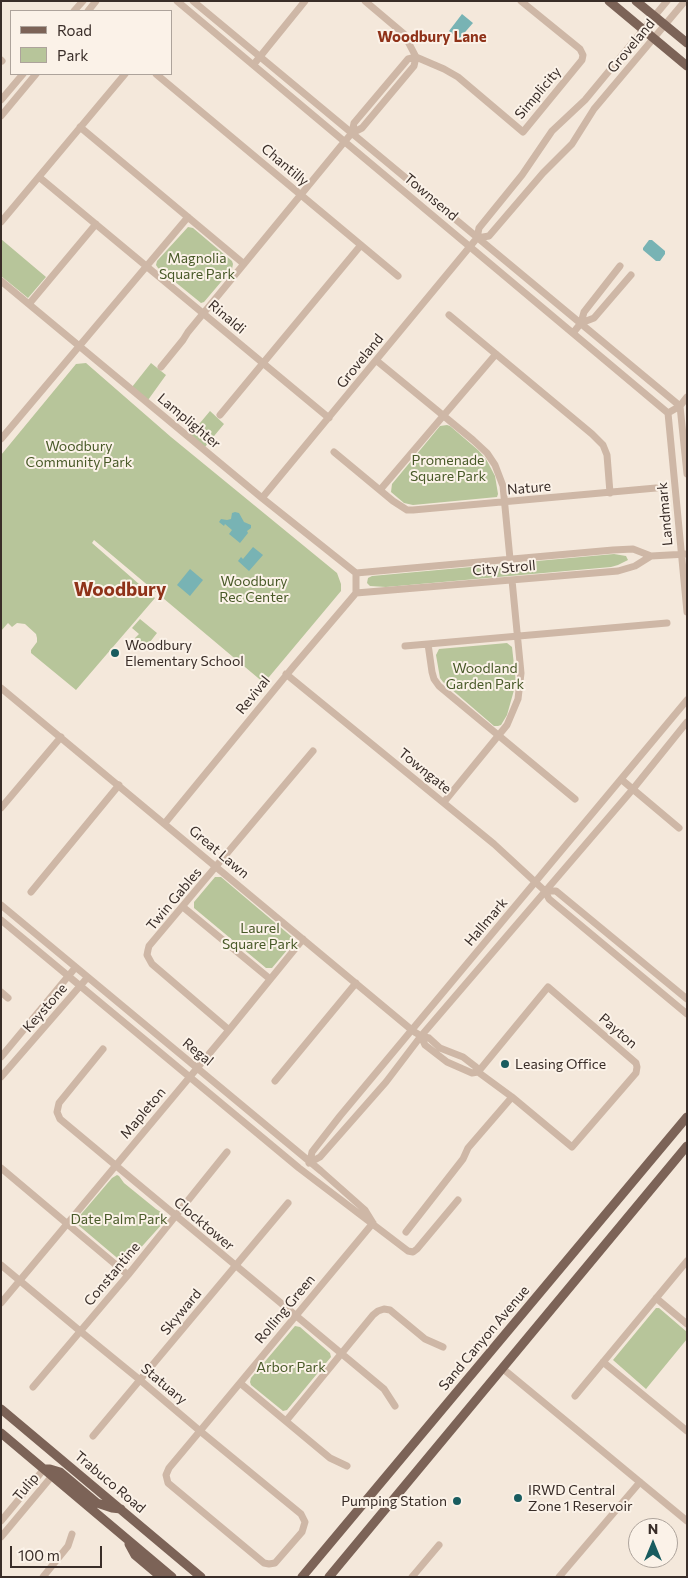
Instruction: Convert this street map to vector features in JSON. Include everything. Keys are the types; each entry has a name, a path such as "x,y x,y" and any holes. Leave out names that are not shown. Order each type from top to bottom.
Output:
{"main road":[{"path":"609,1 687,66"},
{"path":"636,1 687,43"},
{"name":"Sand Canyon Avenue","path":"302,1577 687,1117"},
{"path":"328,1577 687,1146"},
{"name":"Trabuco Road","path":"1,1409 202,1577"},
{"path":"1,1433 172,1577"},
{"path":"44,1469 50,1468 60,1472 97,1503 122,1510"},
{"path":"127,1539 135,1555 161,1577"}],"street":[{"name":"Townsend","path":"177,1 668,413"},
{"name":"Townsend","path":"194,1 680,406"},
{"path":"254,64 305,1"},
{"path":"162,367 203,313 345,141 352,133 362,128 414,66 416,57 404,34 365,1"},
{"name":"Simplicity","path":"416,57 444,68 458,77 522,132 582,60 583,55 580,49 521,1"},
{"name":"Groveland","path":"262,498 477,238 479,228 522,176 552,131 585,100 668,1"},
{"name":"Groveland","path":"477,238 490,236 543,173 572,144 594,109 685,1"},
{"path":"1,100 22,75"},
{"path":"1,116 35,75"},
{"path":"1,222 124,75"},
{"name":"Chantilly","path":"157,75 398,276"},
{"path":"80,127 244,264"},
{"name":"Rinaldi","path":"39,177 329,418"},
{"path":"2,436 188,217"},
{"path":"29,304 96,224"},
{"path":"220,416 361,245"},
{"path":"582,323 584,312 620,266"},
{"path":"573,333 582,323 594,318 631,275"},
{"name":"Lamplighter","path":"1,281 262,498 356,573"},
{"path":"448,314 603,444 607,455 610,493"},
{"path":"380,490 496,354"},
{"path":"377,361 444,415 487,453 495,465 503,486 510,559"},
{"path":"668,413 680,406 687,397"},
{"name":"Landmark","path":"680,406 687,474"},
{"name":"Landmark","path":"668,413 684,554 687,612"},
{"name":"Nature","path":"334,452 398,505 407,510 505,503 656,488"},
{"name":"City Stroll","path":"356,573 633,549 651,556 684,554"},
{"name":"City Stroll","path":"356,593 618,571 635,566 651,556"},
{"path":"356,573 356,593"},
{"path":"444,802 512,716 520,690 521,673 512,580"},
{"name":"Revival","path":"165,823 286,674 356,593"},
{"path":"405,646 667,622"},
{"path":"428,644 432,672 439,686 575,799"},
{"name":"Towngate","path":"286,674 444,802 536,881 549,899 687,1014"},
{"name":"Great Lawn","path":"1,688 421,1036"},
{"name":"Hallmark","path":"310,1162 312,1152 413,1031 449,984 622,780 687,700"},
{"name":"Hallmark","path":"302,1170 310,1162 320,1157 386,1082 421,1036 687,722"},
{"path":"1,808 61,737"},
{"name":"Twin Gables","path":"229,1030 152,964 147,955 149,946 313,751"},
{"path":"622,780 679,828"},
{"path":"31,892 119,785"},
{"name":"Towngate","path":"545,891 556,891 687,999"},
{"name":"Regal","path":"1,905 310,1162 365,1210 373,1223"},
{"path":"183,907 270,979"},
{"name":"Regal","path":"1,920 302,1170 361,1217 373,1223 408,1251 413,1252 421,1245 458,1200"},
{"name":"Mapleton","path":"1,1303 303,939"},
{"name":"Keystone","path":"1,1057 75,968"},
{"name":"Keystone","path":"1,1077 87,978"},
{"path":"275,1081 356,983"},
{"name":"Payton","path":"421,1036 424,1045 447,1062 472,1073 478,1072 548,987 636,1062 636,1073 572,1147 512,1097 478,1072 476,1067 463,1057 440,1048 429,1038 421,1036"},
{"path":"1,992 8,998"},
{"name":"Clocktower","path":"103,1049 59,1102 57,1112 60,1119 384,1389 395,1406"},
{"path":"406,1232 463,1159 468,1148 512,1097"},
{"name":"Constantine","path":"33,1387 128,1275 227,1152"},
{"path":"1,1168 128,1275"},
{"name":"Skyward","path":"93,1436 288,1203"},
{"name":"Rolling Green","path":"305,1525 302,1532 275,1563 264,1563 168,1482 166,1475 169,1468 373,1223"},
{"path":"575,1396 687,1261"},
{"name":"Statuary","path":"1,1265 301,1514 305,1525"},
{"path":"656,1298 687,1324"},
{"path":"286,1421 373,1315 384,1309 394,1312 425,1339 443,1347"},
{"path":"603,1362 687,1431"},
{"path":"502,1368 687,1521"},
{"path":"240,1383 330,1458 347,1466"},
{"name":"Tulip","path":"1,1521 44,1469"},
{"name":"Tulip","path":"1,1537 52,1476"},
{"path":"559,1577 640,1482"},
{"path":"43,1577 68,1546 72,1534"},
{"path":"412,1577 439,1545"}],"green space":[{"name":"Magnolia Square Park","path":"188,227 193,228 232,261 233,264 232,269 204,302 201,303 156,265 157,261"},
{"path":"1,239 46,277 28,298 1,276"},
{"path":"86,363 171,437 337,573 341,584 341,591 264,683 94,540 92,543 155,598 76,690 31,653 37,638 36,634 25,624 17,623 12,627 8,623 1,631 1,455 76,364"},
{"path":"151,363 166,375 148,400 132,387"},
{"path":"210,411 224,424 205,447 190,435"},
{"name":"Promenade Square Park","path":"447,425 478,450 486,459 495,476 497,497 413,505 404,503 391,492 392,484 440,426"},
{"path":"614,554 626,556 628,560 611,567 386,587 370,586 367,583 368,578 372,576"},
{"path":"140,619 157,633 146,647 135,638 139,634 132,628"},
{"name":"Woodland Garden Park","path":"507,643 512,647 516,683 507,715 501,725 494,726 443,682 440,678 436,655 439,649"},
{"name":"Laurel Square Park","path":"215,877 221,877 292,937 293,943 272,968 266,968 194,908 194,902"},
{"name":"Date Palm Park","path":"117,1175 124,1183 164,1214 165,1217 163,1223 127,1263 122,1262 77,1224 77,1219 112,1178"},
{"path":"656,1308 659,1308 687,1332 687,1339 646,1389 613,1360"},
{"name":"Arbor Park","path":"295,1326 300,1327 330,1353 331,1357 287,1410 283,1411 251,1385 250,1382 251,1378"}],"water":[{"path":"462,14 473,23 459,39 449,31"},
{"path":"649,240 652,240 665,251 660,261 656,261 643,250"},
{"path":"232,513 239,513 244,522 251,525 251,528 247,531 248,533 240,543 229,534 232,530 219,522 221,519 231,519"},
{"path":"253,547 263,555 249,571 238,561 241,557 243,559"},
{"path":"190,569 203,580 190,596 177,585"}],"place":[{"name":"Woodbury Elementary School","path":"115,653"},
{"name":"Leasing Office","path":"505,1064"},
{"name":"IRWD Central Zone 1 Reservoir","path":"518,1498"},
{"name":"Pumping Station","path":"457,1501"}],"district":[{"name":"Woodbury Lane","path":"432,37"},
{"name":"Woodbury","path":"120,590"}],"park label":[{"name":"Woodbury Community Park","path":"79,454"},
{"name":"Woodbury Rec Center","path":"254,590"}]}
